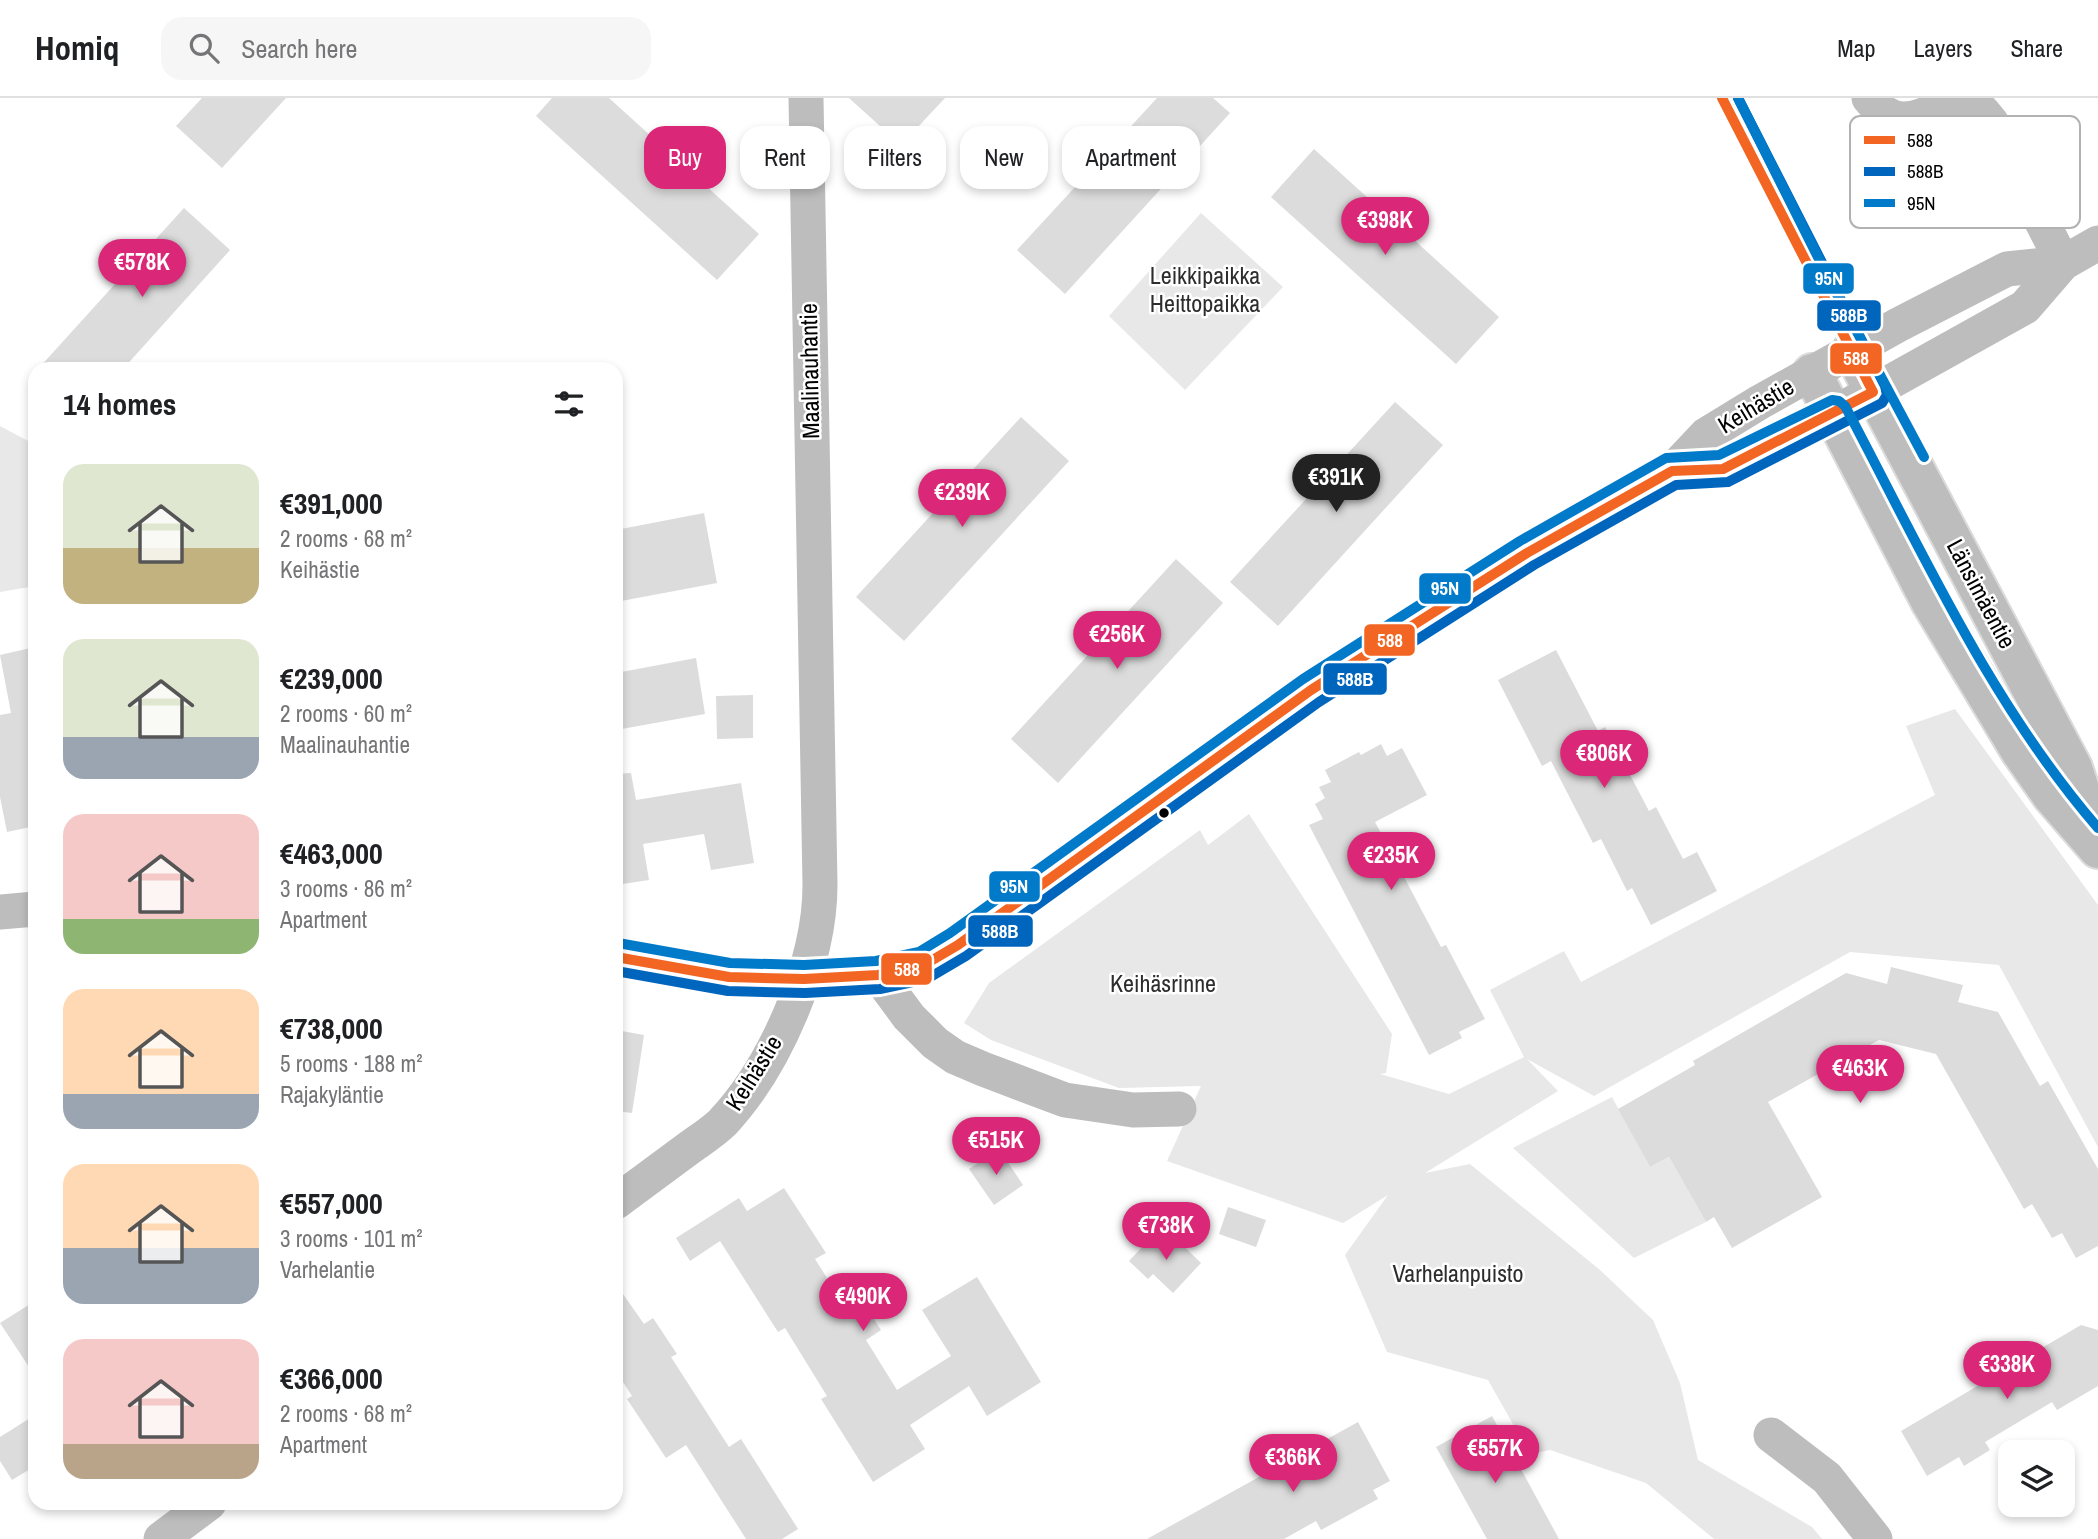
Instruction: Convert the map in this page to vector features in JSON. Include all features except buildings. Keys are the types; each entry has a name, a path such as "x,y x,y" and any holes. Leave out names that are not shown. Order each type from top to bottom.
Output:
{"main road":[{"name":"Länsimäentie","path":"1852,350 2073,768 2098,846"},
{"name":"Länsimäentie","path":"1812,373 1931,603 2020,751 2051,795 2098,846"}],"street":[{"name":"Maalinauhantie","path":"804,979 816,934 820,902 806,98"},
{"path":"1869,98 1878,109 1891,116"},
{"path":"1914,116 1949,103 1961,102 1972,103 1986,116"},
{"path":"2045,228 2063,263 2098,243"},
{"name":"Keihästie","path":"623,958 729,977 804,979 878,975 923,965 958,945 1311,690 1527,553 1672,471 1706,435 1852,350 2007,269 2063,263"},
{"name":"Keihästie","path":"1672,471 1723,469 1833,414 2025,307 2063,263"},
{"path":"0,912 28,910"},
{"path":"878,975 909,1017 935,1043 955,1057 1065,1100 1133,1110 1179,1109"},
{"name":"Keihästie","path":"623,1197 721,1124 763,1067 804,979"},
{"path":"1771,1435 1827,1478 1875,1539"},
{"path":"161,1539 200,1510"}],"green space":[{"name":"Leikkipaikka Heittopaikka","path":"1201,213 1283,287 1185,390 1109,316"},
{"path":"0,426 28,441 28,587 0,592"},
{"path":"1955,709 2098,905 2098,1147 1999,965 1850,952 1594,1096 1527,1059 1558,1091 1425,1173 1470,1164 1600,1270 1653,1320 1680,1383 1698,1460 1812,1527 1822,1539 1714,1539 1646,1483 1550,1450 1530,1454 1488,1380 1387,1352 1345,1255 1388,1195 1343,1223 1167,1161 1201,1086 1119,1088 991,1040 964,1023 989,983 1200,830 1208,845 1249,814 1392,1034 1386,1073 1380,1074 1449,1094 1524,1057 1490,990 1564,951 1581,982 1935,795 1906,726"},
{"path":"1612,1097 1650,1167 1669,1157 1706,1222 1634,1258 1513,1148"}],"transit line":[{"name":"588","path":"623,958 729,977 804,979 878,975 924,965 958,945 1311,690 1527,553 1672,471 1723,469 1873,392 1722,98"},
{"name":"588B","path":"623,972 728,991 805,993 880,989 927,979 966,956 1319,702 1534,565 1676,485 1728,482 1882,403 1887,395 1885,386 1738,98"},
{"name":"95N","path":"1738,98 1833,287 1924,457"},
{"name":"95N","path":"623,944 730,963 804,965 876,961 919,952 950,933 1303,679 1520,541 1666,458 1719,455 1832,400 1845,406 1930,570 1991,678 2059,780 2098,828"}],"park label":[{"name":"Keihäsrinne","path":"1163,984"},
{"name":"Varhelanpuisto","path":"1458,1274"}]}
